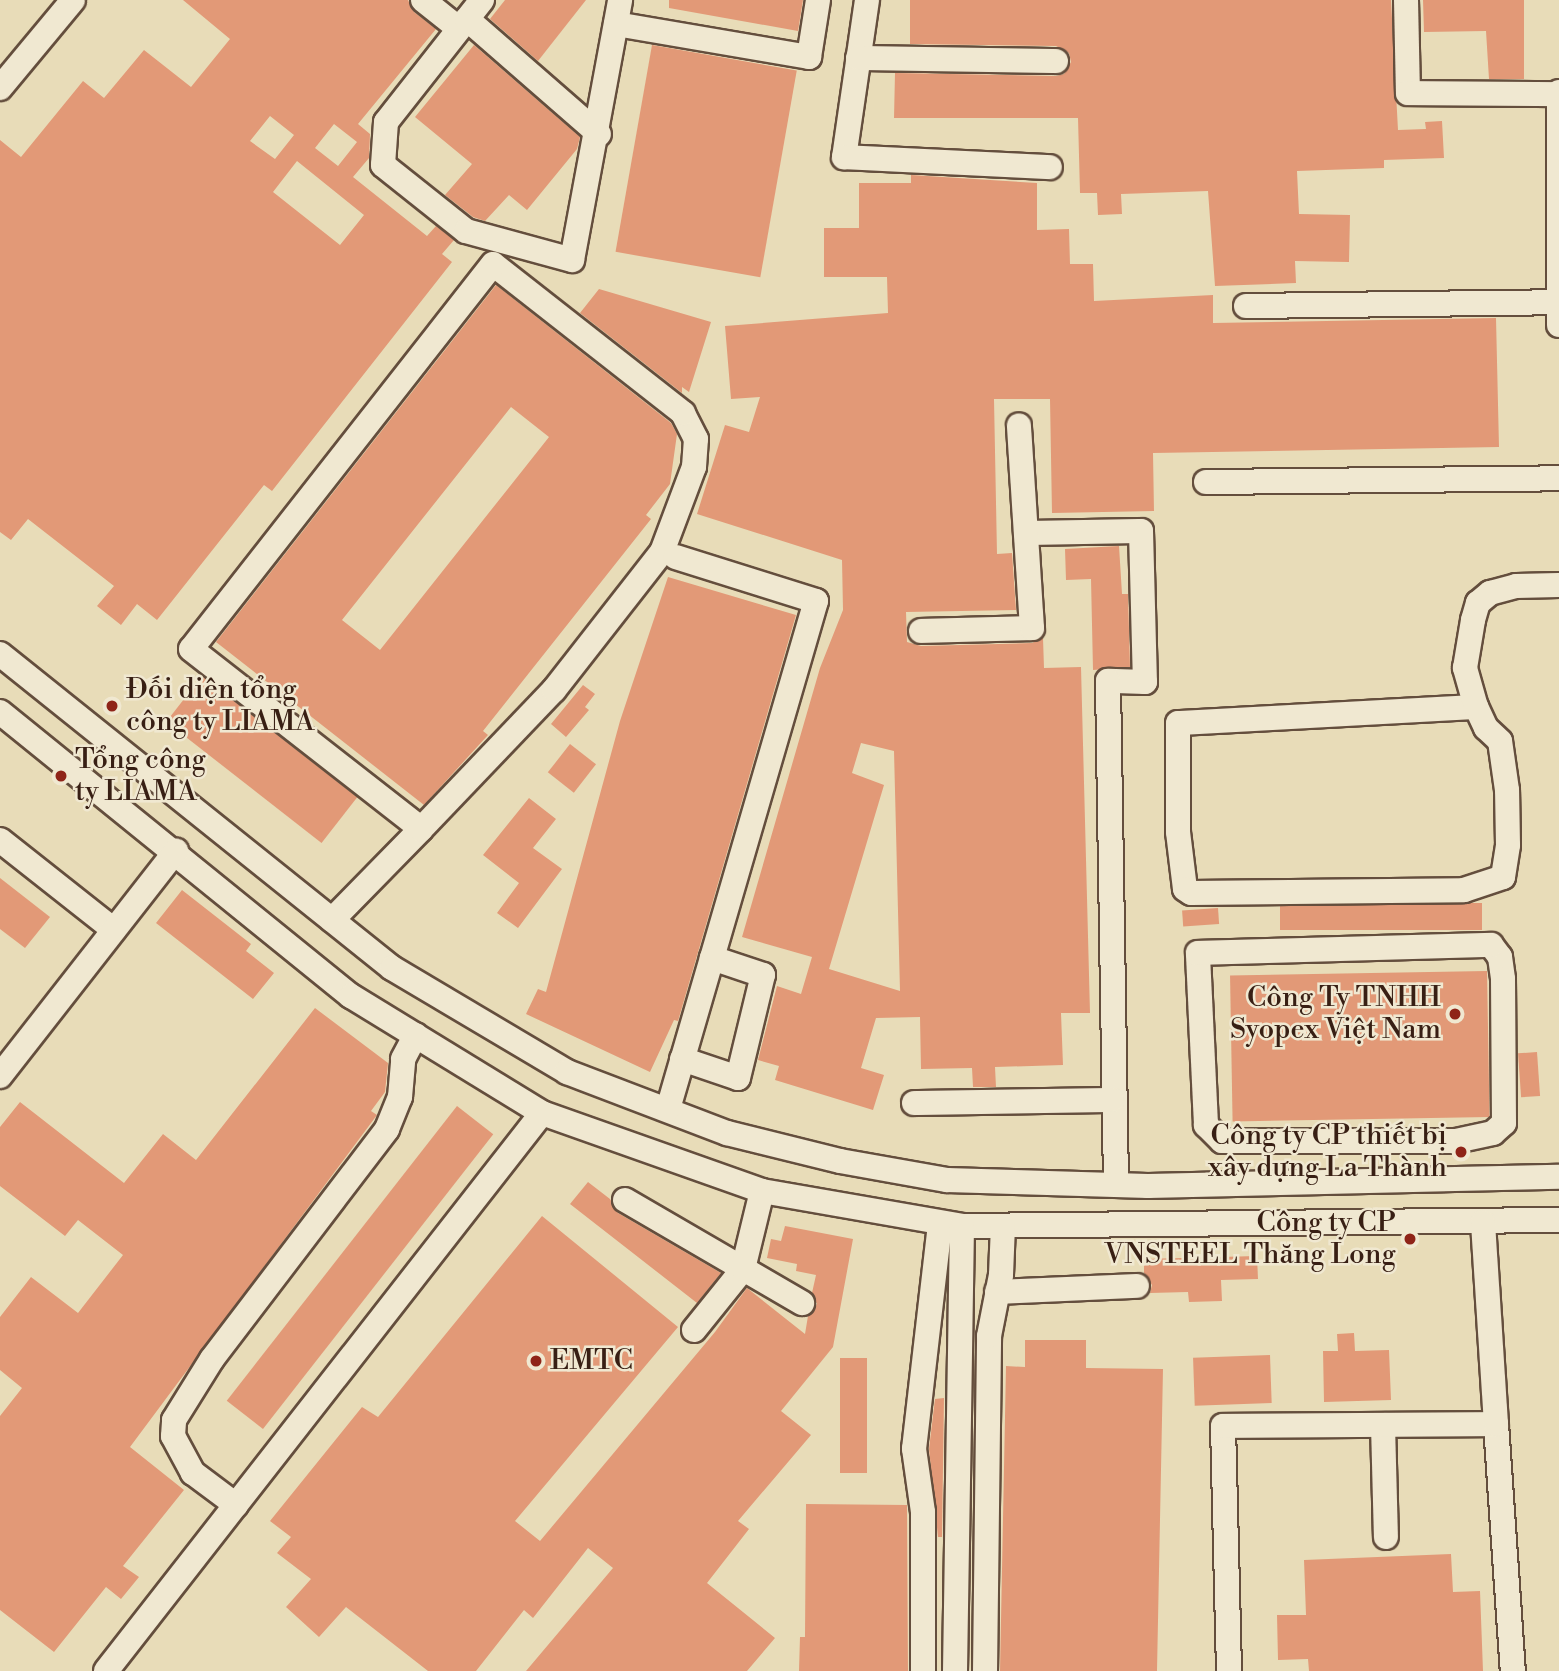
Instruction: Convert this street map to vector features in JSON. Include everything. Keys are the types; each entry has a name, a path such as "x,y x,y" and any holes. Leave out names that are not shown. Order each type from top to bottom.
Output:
{"street":[{"path":"0,88 73,0"},
{"path":"422,0 469,15 599,134"},
{"path":"469,15 386,122 383,165 466,231 572,260 599,134 618,12 809,57 818,0"},
{"path":"867,0 844,157 1050,167"},
{"path":"1406,0 1408,93 1558,93 1559,326"},
{"path":"858,58 1056,61"},
{"path":"332,920 421,829 554,691 662,552 694,467 696,439 683,413 493,264 191,649 421,829"},
{"path":"1246,306 1559,302"},
{"path":"921,631 1032,628 1019,425"},
{"path":"1206,482 1559,478"},
{"path":"1026,533 1141,531 1145,682 1108,681 1112,1100 1116,1184"},
{"path":"668,1108 816,601 676,557"},
{"path":"1476,707 1178,723 1178,832 1185,889 1191,893 1464,890 1503,877 1508,820 1500,741 1486,728 1476,707 1465,668 1478,603 1490,593 1516,586 1559,585"},
{"path":"0,654 393,968 567,1072 668,1108 727,1133 840,1161 947,1180 1116,1184 1559,1177"},
{"path":"0,712 176,851 351,996 542,1113 762,1191 951,1225 1559,1220"},
{"path":"0,840 114,930"},
{"path":"0,1076 176,851"},
{"path":"1491,945 1500,957 1504,1124 1493,1133 1456,1141 1222,1141 1206,1125 1198,953 1491,945"},
{"path":"682,1059 738,1077 763,975 712,958"},
{"path":"236,1505 193,1473 173,1436 174,1420 212,1359 387,1129 400,1097 404,1059 416,1035"},
{"path":"914,1103 1112,1100"},
{"path":"106,1671 542,1113"},
{"path":"694,1330 743,1269 762,1191"},
{"path":"625,1200 802,1303"},
{"path":"1483,1222 1513,1671"},
{"path":"923,1671 923,1512 914,1449 951,1225"},
{"path":"951,1225 955,1671"},
{"path":"985,1671 989,1336 998,1292 1003,1226"},
{"path":"998,1292 1137,1286"},
{"path":"1229,1671 1223,1426 1496,1424"},
{"path":"1383,1425 1386,1537"}],"building":[{"path":"183,0 408,0 414,12 436,29 358,124 370,134 369,158 353,177 427,236 436,226 454,240 442,254 452,262 272,491 264,485 157,620 137,604 121,625 97,606 114,586 28,519 11,540 0,532 0,140 21,157 83,81 104,98 144,50 191,87 230,39","holes":["270,116 294,135 275,159 250,141","334,124 357,142 338,166 315,148","297,161 364,215 340,245 273,192"]},
{"path":"505,0 586,0 538,61 490,19"},
{"path":"669,0 803,0 798,31 669,8"},
{"path":"910,0 1391,0 1398,130 1426,129 1425,122 1442,121 1444,158 1384,160 1384,168 1297,171 1299,214 1350,215 1349,262 1295,261 1296,283 1215,286 1208,191 1121,194 1122,214 1098,215 1097,193 1080,193 1078,118 894,118 895,73 1056,76 1064,74 1071,62 1069,53 1056,46 910,44"},
{"path":"1423,0 1524,0 1524,79 1489,79 1486,31 1424,32"},
{"path":"474,45 580,137 577,149 527,210 509,195 485,221 473,217 445,195 472,164 415,117"},
{"path":"652,45 797,71 760,277 616,252"},
{"path":"911,175 1037,183 1037,230 1069,229 1070,264 1093,264 1094,301 1213,295 1213,323 1496,318 1499,447 1153,453 1154,511 1052,513 1050,399 994,399 997,554 1012,553 1016,610 906,612 907,642 921,646 1032,643 1043,638 1044,668 1081,667 1090,1013 1061,1013 1063,1065 995,1067 996,1087 973,1087 972,1068 921,1069 920,1017 876,1018 861,1068 884,1075 873,1110 775,1080 779,1066 758,1060 777,986 801,994 812,957 742,937 820,668 843,610 842,560 697,514 725,425 749,432 760,397 731,399 725,326 888,313 887,277 824,277 824,228 859,228 859,183 911,183","holes":["861,743 894,751 900,991 829,969 884,785 852,773"]},
{"path":"496,285 671,423 677,434 670,484 646,515 651,519 483,731 488,735 424,805 216,642","holes":["511,407 549,437 380,650 342,620"]},
{"path":"599,289 711,322 689,392 682,387 682,393 580,313"},
{"path":"1119,546 1122,594 1128,594 1130,667 1093,670 1091,579 1066,580 1065,549"},
{"path":"668,577 796,615 678,1021 674,1020 650,1072 526,1014 538,989 546,992 620,721"},
{"path":"202,676 357,797 322,843 166,722"},
{"path":"583,685 595,694 585,707 589,710 566,737 551,724"},
{"path":"570,744 596,764 574,793 548,772"},
{"path":"529,798 556,819 533,848 562,869 518,928 497,913 519,883 483,855"},
{"path":"0,878 50,917 25,948 0,929"},
{"path":"182,890 251,944 246,951 274,973 253,999 156,923"},
{"path":"1280,903 1482,903 1482,930 1280,930"},
{"path":"1218,908 1219,924 1183,926 1182,911"},
{"path":"1487,971 1490,1117 1233,1121 1230,975"},
{"path":"315,1008 388,1063 385,1092 371,1111 377,1115 130,1447 184,1490 123,1566 139,1577 121,1599 106,1587 54,1652 0,1610 0,1416 22,1388 0,1370 0,1317 31,1277 78,1313 123,1255 78,1220 65,1236 0,1186 0,1127 20,1102 124,1183 163,1134 196,1160"},
{"path":"1537,1052 1540,1096 1521,1097 1518,1053"},
{"path":"457,1106 493,1134 263,1429 227,1401"},
{"path":"588,1182 610,1199 618,1213 721,1273 697,1303 570,1204"},
{"path":"542,1216 678,1327 515,1521 540,1541 715,1332 747,1288 805,1334 808,1316 817,1304 812,1293 816,1275 796,1271 797,1264 767,1258 771,1239 781,1241 785,1226 853,1239 833,1347 781,1411 811,1435 738,1521 749,1529 707,1583 775,1638 747,1671 526,1671 613,1568 588,1548 533,1618 524,1610 476,1671 428,1671 346,1607 319,1637 286,1607 311,1579 277,1553 291,1537 270,1521 362,1407 378,1417"},
{"path":"1257,1256 1258,1279 1221,1280 1222,1301 1189,1302 1188,1292 1150,1293 1152,1285 1144,1273 1144,1259"},
{"path":"1354,1333 1355,1351 1389,1350 1391,1400 1324,1402 1323,1351 1338,1351 1337,1334"},
{"path":"1025,1340 1086,1340 1086,1368 1163,1369 1157,1671 1000,1671 1006,1366 1025,1367"},
{"path":"1270,1355 1272,1403 1195,1406 1193,1358"},
{"path":"840,1358 867,1358 867,1473 840,1473"},
{"path":"944,1398 942,1537 938,1537 929,1449 935,1399"},
{"path":"806,1504 907,1505 908,1671 799,1671 800,1637 805,1637"},
{"path":"1451,1554 1453,1592 1480,1591 1483,1671 1309,1671 1308,1659 1278,1660 1277,1615 1306,1615 1304,1560"}],"place":[{"name":"Đối diện tổng công ty LIAMA","path":"112,706"},
{"name":"Tổng công ty LIAMA","path":"61,776"},
{"name":"Công Ty TNHH Syopex Việt Nam","path":"1455,1014"},
{"name":"Công ty CP thiết bị xây dựng La Thành","path":"1461,1152"},
{"name":"Công ty CP VNSTEEL Thăng Long","path":"1410,1239"},
{"name":"EMTC","path":"536,1361"}]}
